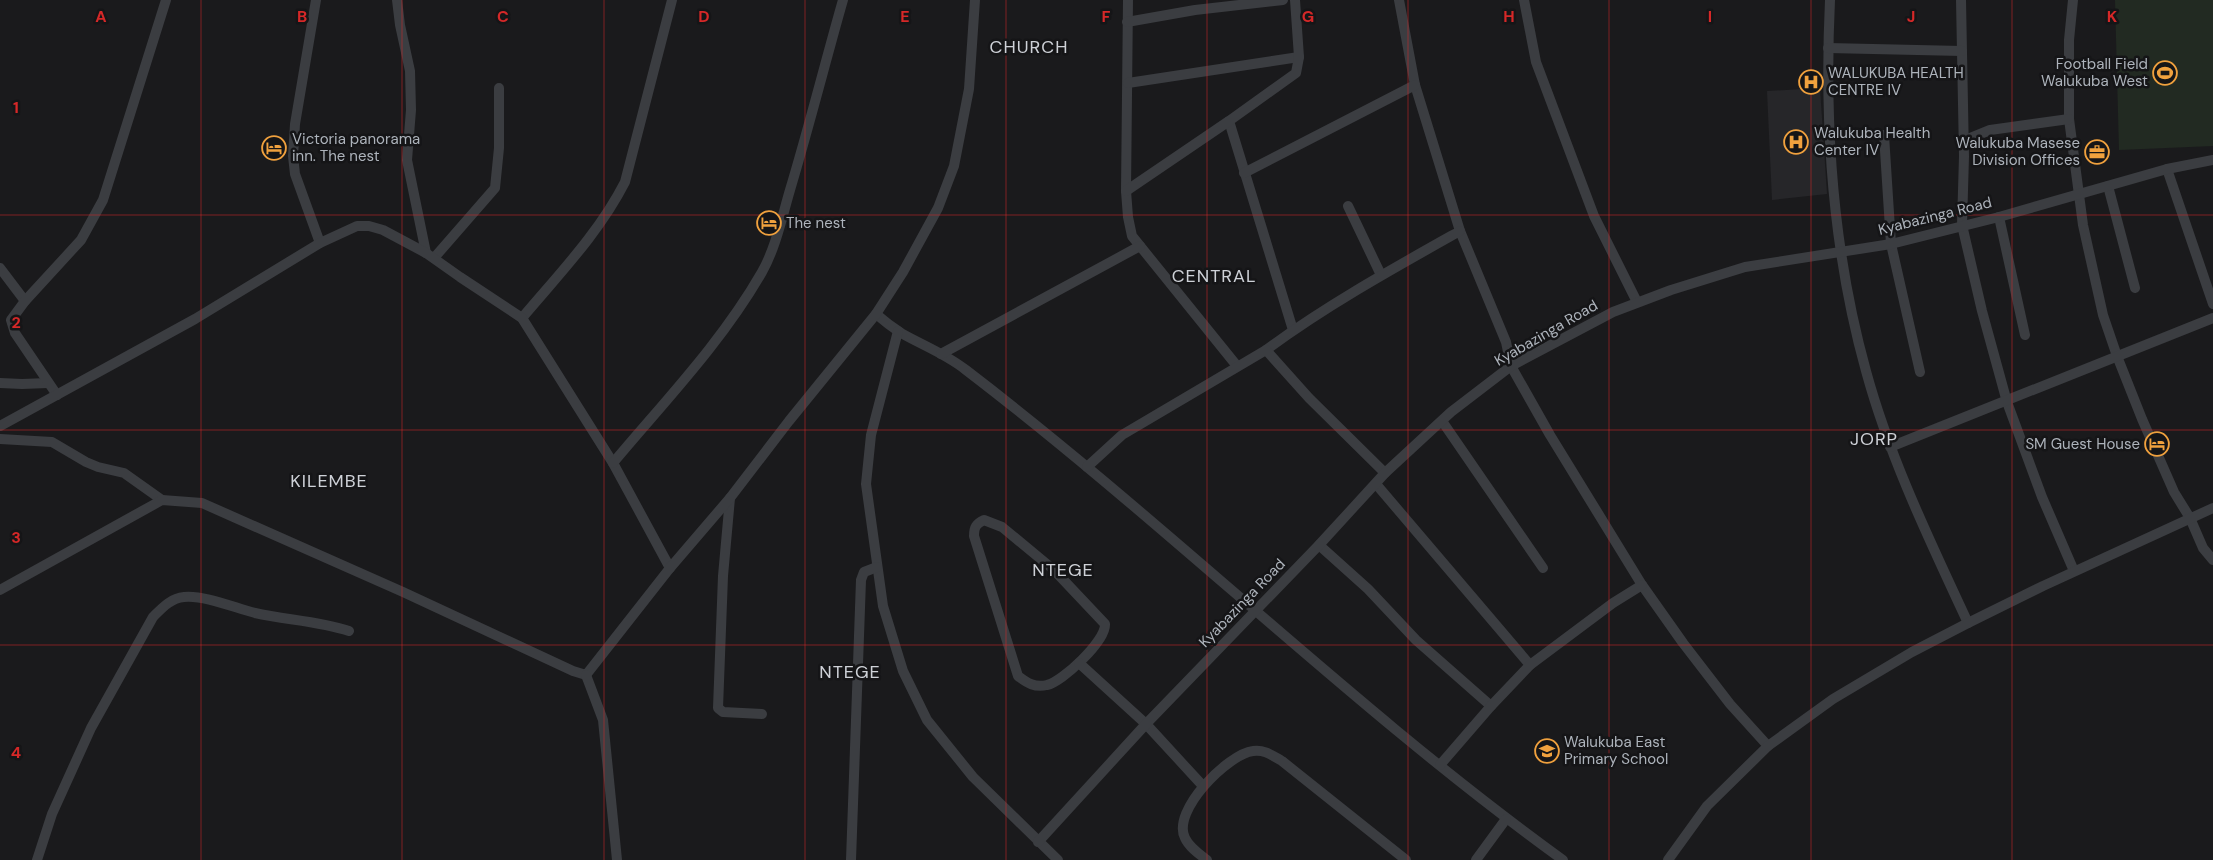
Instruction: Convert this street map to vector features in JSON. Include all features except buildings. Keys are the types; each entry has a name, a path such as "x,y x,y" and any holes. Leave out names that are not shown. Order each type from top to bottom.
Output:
{"street":[{"path":"57,395 12,326 14,315 81,240 103,200 166,0"},
{"path":"316,0 295,124 293,156 294,174 320,243"},
{"path":"397,0 400,25 410,71 411,110 407,160 430,255"},
{"path":"522,318 593,234 615,202 625,182 672,0"},
{"path":"612,463 726,325 762,272 772,251 843,0"},
{"path":"586,675 670,568 730,498 789,421 876,314 904,272 938,208 954,166 969,89 975,0"},
{"path":"1128,0 1126,191 1132,236 1237,366"},
{"path":"1128,22 1195,10 1283,0"},
{"path":"1126,191 1230,121 1296,73 1300,57 1295,0"},
{"path":"1399,0 1414,85 1460,231 1506,342 1511,366 1550,436 1642,585 1712,681 1768,746"},
{"path":"1524,0 1540,71 1594,216 1637,302"},
{"path":"1830,0 1827,91 1836,229 1866,371 1890,447 1926,533 1968,623"},
{"path":"1961,0 1962,225 1982,311 2007,402 2042,497 2074,571"},
{"path":"2073,0 2068,40 2069,119 2092,272 2103,315 2117,356 2174,492 2190,518 2203,548 2213,560"},
{"path":"1828,48 1962,51"},
{"path":"1128,83 1300,57"},
{"path":"1244,173 1414,85"},
{"path":"430,255 495,188 499,148 499,88"},
{"path":"1963,141 1999,129 2069,119"},
{"path":"1230,121 1244,173 1293,330"},
{"path":"1884,135 1891,244 1920,372"},
{"name":"Kyabazinga Road","path":"1038,842 1146,724 1319,545 1385,473 1442,421 1511,366 1613,312 1637,302 1744,267 1891,244 1999,217 2167,169 2213,160"},
{"path":"2167,169 2213,304"},
{"path":"2108,186 2135,288"},
{"path":"1348,206 1381,275"},
{"path":"1999,217 2025,335"},
{"path":"0,426 203,314 320,243 357,226 369,226 383,230 430,255 522,318 612,463 670,568"},
{"path":"1087,467 1122,435 1266,350 1293,330 1381,275 1460,231"},
{"path":"941,354 1140,246"},
{"path":"0,268 25,301"},
{"path":"876,314 898,331 964,368 1087,467 1255,612 1440,765 1506,819 1563,860"},
{"path":"1890,447 2007,402 2213,318"},
{"path":"898,331 871,436 866,484 882,606 903,671 927,720 973,777 1058,860"},
{"path":"1266,350 1309,398 1385,473"},
{"path":"0,383 48,383"},
{"path":"1442,421 1543,568"},
{"path":"0,439 52,442 86,462 124,473 162,500 202,504 586,675 603,720 618,860"},
{"path":"1376,484 1530,665"},
{"path":"730,498 723,576 718,708 723,712 762,714"},
{"path":"0,590 162,500"},
{"path":"1668,860 1706,806 1768,746 1833,699 1912,652 1968,623 2074,571 2213,508"},
{"path":"984,520 1002,527 1054,570 1103,621 1105,628 1102,635 1079,663 1053,683 1045,686 1035,686 1026,683 1018,676 974,536 977,524 984,520"},
{"path":"1319,545 1368,589 1416,640 1491,706"},
{"path":"851,860 861,580 864,572 877,568"},
{"path":"1440,765 1491,706 1530,665 1613,602 1642,585"},
{"path":"37,860 52,814 90,728 153,617 167,603 184,597 201,598 258,614 333,626 349,631"},
{"path":"1079,663 1146,724 1203,786"},
{"path":"1207,860 1184,838 1185,814 1203,786 1245,753 1255,750 1268,752 1282,761 1406,860"},
{"path":"1476,860 1506,819"}],"shaded area":[{"name":"Football Field Walukuba West","path":"2115,0 2213,0 2213,146 2119,150"},
{"name":"Walukuba Health Center IV","path":"1820,88 1827,194 1772,200 1767,91"}],"place":[{"name":"Football Field Walukuba West","path":"2165,73"},
{"name":"WALUKUBA HEALTH CENTRE IV","path":"1811,82"},
{"name":"Walukuba Health Center IV","path":"1796,142"},
{"name":"Victoria panorama inn. The nest","path":"274,148"},
{"name":"Walukuba Masese Division Offices","path":"2097,152"},
{"name":"The nest","path":"769,223"},
{"name":"SM Guest House","path":"2157,444"},
{"name":"Walukuba East Primary School","path":"1547,751"}],"district":[{"name":"CHURCH","path":"1029,47"},
{"name":"CENTRAL","path":"1214,276"},
{"name":"JORP","path":"1874,439"},
{"name":"KILEMBE","path":"329,481"},
{"name":"NTEGE","path":"1063,570"},
{"name":"NTEGE","path":"850,672"}]}
